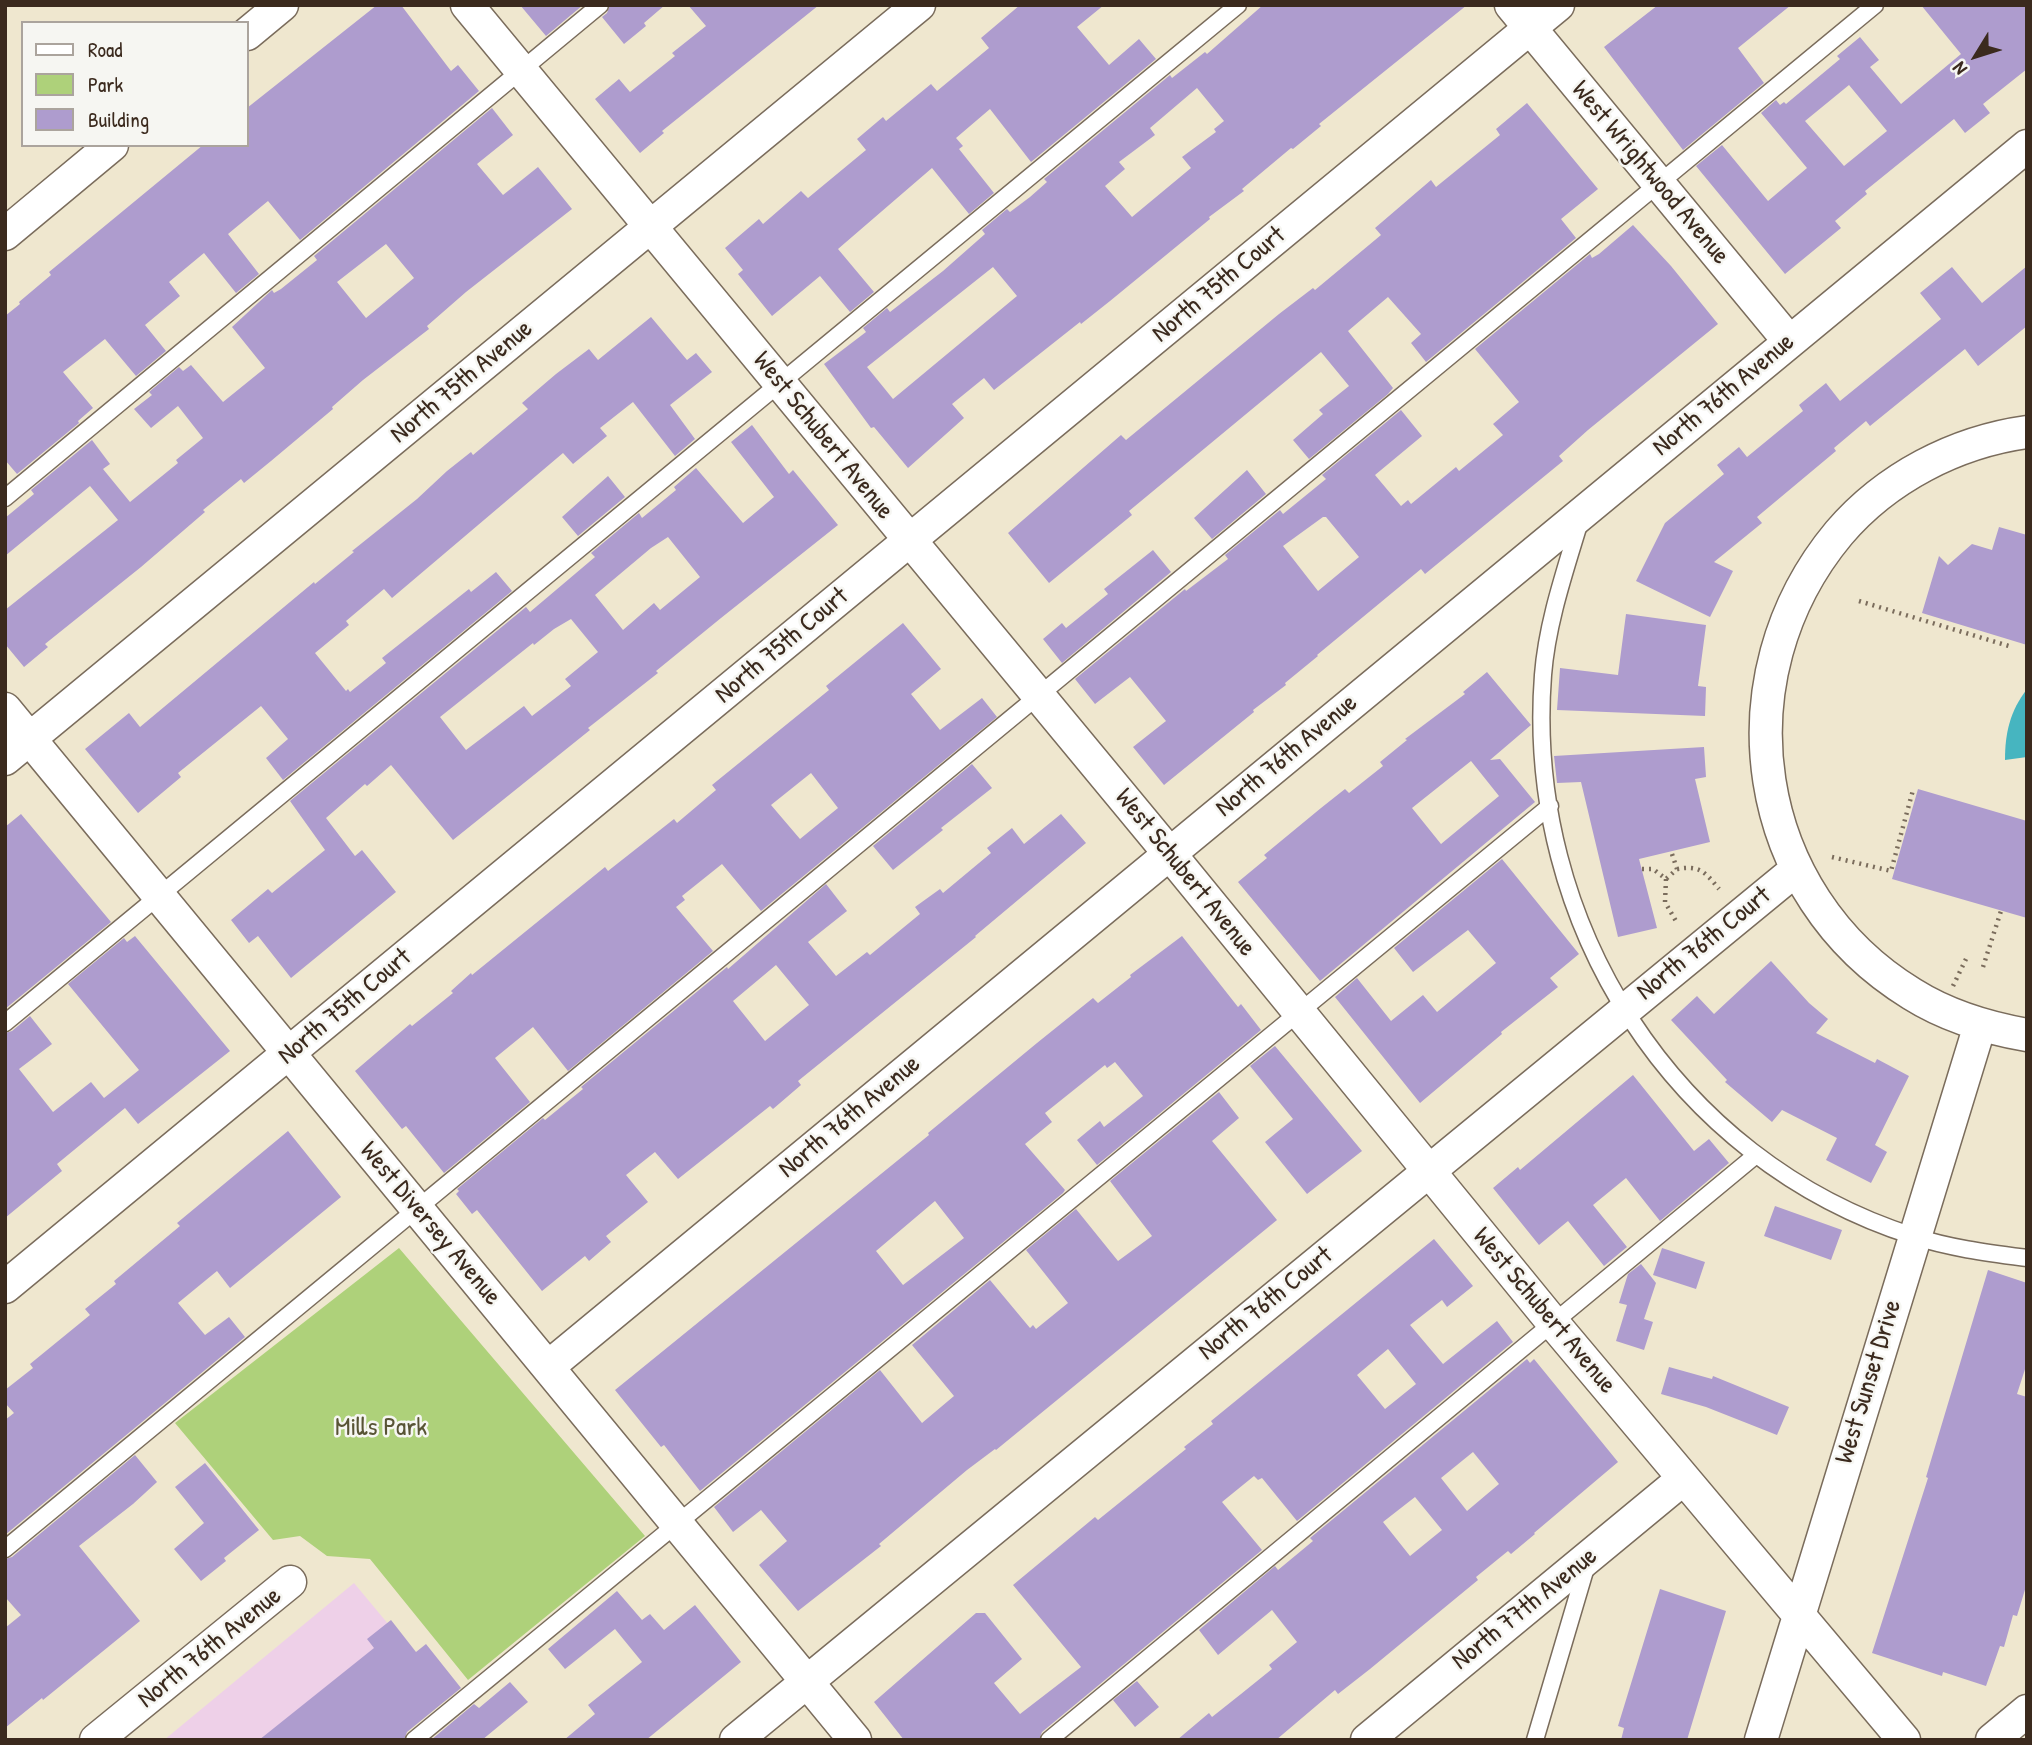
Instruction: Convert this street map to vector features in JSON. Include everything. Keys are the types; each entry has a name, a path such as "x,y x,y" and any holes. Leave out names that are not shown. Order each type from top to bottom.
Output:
{"street":[{"path":"248,33 282,5"},
{"name":"West Schubert Avenue","path":"467,5 1169,853 1554,1324 1904,1740"},
{"name":"North 75th Avenue","path":"5,759 919,5"},
{"name":"North 75th Court","path":"5,1287 909,541 1521,17 1558,5"},
{"name":"West Wrightwood Avenue","path":"1521,17 1789,341"},
{"name":"North 76th Avenue","path":"548,1367 2027,146"},
{"path":"5,233 110,147"},
{"path":"2027,432 1965,447 1942,456 1901,479 1846,526 1816,564 1789,614 1774,656 1765,721 1767,765 1774,808 1797,869 1836,929 1879,971 1919,998 1980,1025 2027,1035"},
{"name":"West Diversey Avenue","path":"5,709 855,1740"},
{"name":"North 76th Court","path":"736,1740 1797,869"},
{"name":"West Sunset Drive","path":"1761,1740 1913,1236 1966,1077 1980,1025"},
{"name":"North 77th Avenue","path":"1367,1740 1683,1479"},
{"name":"North 76th Avenue","path":"96,1740 290,1582"},
{"path":"1992,1740 2027,1711"}],"lane":[{"path":"5,498 600,5"},
{"path":"5,1023 1238,5"},
{"path":"5,1549 1875,5"},
{"path":"1582,512 1561,587 1543,672 1544,762 1558,853 1575,911 1598,965 1624,1009 1672,1077 1714,1119 1756,1155 1821,1197 1913,1236 1971,1250 2027,1258"},
{"path":"414,1740 1549,806"},
{"path":"1049,1740 1756,1155"},
{"path":"1535,1740 1590,1556"}],"path":[{"path":"1860,601 2009,646"},
{"path":"1832,857 1891,871 1913,790"},
{"path":"1671,851 1677,869"},
{"path":"1677,923 1665,902 1666,879 1677,869 1690,867 1700,870 1718,889"},
{"path":"1642,869 1653,869 1666,879"},
{"path":"1983,967 2001,911"},
{"path":"1951,989 1966,959"}],"shaded area":[{"path":"354,1583 439,1685 373,1740 164,1740"}],"green space":[{"name":"Mills Park","path":"399,1248 645,1536 468,1680 370,1559 327,1556 300,1536 273,1540 175,1423"}],"water":[{"path":"2027,689 2027,757 2005,760 2010,723 2016,706"}],"building":[{"path":"377,5 401,5 451,71 458,65 479,91 300,240 268,201 234,229 228,234 259,274 236,293 204,253 169,282 180,296 145,325 166,351 136,376 105,339 63,372 93,408 79,423 17,474 5,460 5,316 51,275 49,272 201,147 248,147 248,107"},
{"path":"520,5 583,5 546,36"},
{"path":"610,5 665,5 644,23 646,26 624,44 602,17"},
{"path":"688,5 819,5 662,131 664,133 640,153 595,99 619,79 630,92 675,56 672,53 706,26"},
{"path":"1020,5 1104,5 1077,27 1109,65 1139,39 1156,59 1031,162 990,109 956,138 963,146 959,149 994,193 969,214 932,168 838,249 874,292 850,312 820,276 772,316 738,274 743,270 725,248 759,219 763,224 801,191 808,198 866,150 857,139 883,117 886,121 931,84 937,91 989,48 981,38"},
{"path":"1263,5 1467,5 1319,124 1321,126 1242,189 1244,191 1081,324 1080,322 994,390 984,378 952,404 964,418 908,468 874,427 871,428 824,364 866,332 863,328 887,308 890,312 943,271 985,234 982,230 1007,209 1010,212 1030,197 1047,182 1044,179 1170,75 1172,78 1205,52 1207,54","holes":["1197,88 1224,121 1214,129 1216,132 1182,157 1191,168 1132,217 1105,186 1125,169 1119,162 1155,135 1150,128","993,267 1017,296 893,399 867,367"]},
{"path":"1658,5 1791,5 1738,48 1764,83 1683,150 1604,47"},
{"path":"1921,5 2027,5 2027,69 1983,104 1990,113 1965,133 1954,119 1865,191 1867,194 1835,221 1841,228 1785,274 1696,166 1722,145 1768,201 1807,168 1761,113 1776,100 1780,105 1784,102 1786,104 1840,59 1837,56 1860,37 1879,60 1870,67 1901,104 1961,54","holes":["1849,85 1887,131 1844,166 1805,121"]},
{"path":"1527,103 1598,189 1561,219 1576,238 1426,362 1411,343 1421,334 1388,297 1348,331 1393,388 1388,394 1309,459 1293,440 1323,414 1319,410 1349,386 1321,352 1129,511 1132,515 1049,583 1008,533 1121,435 1126,440 1279,314 1313,288 1315,290 1381,235 1375,228 1431,180 1436,187 1500,135 1496,129"},
{"path":"492,108 513,135 477,164 503,195 538,167 572,209 466,292 427,326 429,329 363,380 271,461 244,483 241,479 203,510 205,512 141,567 45,644 48,647 24,667 5,644 5,610 118,520 90,486 5,556 5,518 34,494 31,490 92,440 110,464 103,469 130,502 178,463 176,460 203,438 178,406 151,428 134,409 152,395 149,392 179,367 183,371 191,365 223,402 265,368 232,327 272,290 274,293 281,289 317,260 314,256","holes":["386,244 414,278 366,318 337,282"]},
{"path":"1633,225 1671,266 1718,324 1588,430 1559,456 1563,461 1425,574 1421,569 1164,785 1133,747 1166,721 1130,677 1095,704 1075,679 1185,589 1186,591 1228,559 1225,555 1280,510 1283,514 1326,479 1322,475 1401,410 1422,436 1375,475 1401,506 1408,500 1411,504 1456,467 1459,471 1503,435 1493,424 1519,402 1475,349 1590,254 1592,258","holes":["1326,517 1359,557 1318,591 1283,546"]},
{"path":"2027,266 2027,326 1978,366 1965,349 1870,426 1866,421 1834,448 1836,451 1757,517 1762,523 1714,562 1733,571 1710,617 1636,581 1665,523 1724,474 1717,465 1739,447 1747,457 1803,411 1799,405 1826,383 1840,401 1941,319 1920,293 1952,267 1982,303"},
{"path":"651,317 687,360 696,353 712,372 670,405 695,439 675,456 633,402 600,428 607,436 573,464 563,453 392,598 384,589 346,621 349,625 315,653 346,691 348,689 350,692 386,663 382,658 469,589 471,592 496,572 512,591 283,780 266,758 288,739 261,706 178,773 181,777 138,813 85,749 129,713 140,727 354,552 352,551 447,471 471,452 473,455 528,409 522,403 556,374 589,349 598,360"},
{"path":"752,425 789,474 793,470 838,525 656,671 658,673 588,728 590,730 453,840 391,765 326,818 355,856 362,850 396,892 291,978 258,936 249,943 231,920 268,889 272,893 325,850 290,801 526,607 530,612 595,557 591,553 639,513 642,518 676,490 674,487 696,468 743,523 774,497 731,442","holes":["668,537 700,577 660,610 654,603 623,630 595,595","571,619 598,652 565,679 571,686 532,716 524,706 466,750 440,717 533,643 534,645"]},
{"path":"1247,470 1266,494 1212,539 1194,518"},
{"path":"608,476 625,497 578,536 562,517"},
{"path":"1999,527 2027,535 2027,645 1922,613 1939,556 1948,565 1972,544 1992,550"},
{"path":"1153,550 1171,572 1062,663 1043,639 1062,623 1066,628 1108,594 1104,589"},
{"path":"1626,614 1706,625 1698,686 1706,687 1705,716 1557,710 1560,668 1618,675"},
{"path":"903,623 941,669 911,694 940,730 982,698 997,717 761,911 722,864 682,896 685,900 676,907 713,951 568,1071 533,1027 495,1058 530,1102 444,1173 406,1126 402,1129 355,1071 410,1024 412,1026 453,993 451,991 471,973 472,975 605,867 608,871 674,819 677,823 716,790 712,785 829,690 826,686","holes":["811,773 838,808 800,839 771,805"]},
{"path":"1487,672 1531,725 1490,760 1500,759 1535,802 1320,981 1238,882 1267,858 1264,855 1321,808 1345,789 1349,793 1383,766 1380,762 1407,740 1405,739 1465,694 1463,692","holes":["1471,761 1499,796 1441,844 1412,808"]},
{"path":"1704,747 1706,777 1695,779 1710,842 1639,859 1657,928 1618,937 1581,782 1557,783 1554,756"},
{"path":"972,764 992,788 893,870 873,846"},
{"path":"1918,789 2027,821 2027,918 1892,879"},
{"path":"21,814 111,922 5,1009 5,827"},
{"path":"1061,814 1086,843 976,937 798,1081 801,1085 773,1109 770,1106 678,1179 655,1152 626,1175 648,1202 606,1236 611,1242 589,1261 585,1256 542,1291 477,1210 472,1214 456,1194 459,1191 457,1189 543,1118 545,1120 583,1089 581,1087 727,967 728,969 826,884 847,911 808,942 836,976 867,952 870,955 920,914 915,907 940,889 943,893 991,853 987,848 1012,828 1024,844","holes":["776,965 809,1005 765,1041 733,1001"]},
{"path":"1502,859 1579,954 1550,978 1558,987 1501,1032 1502,1034 1420,1103 1335,997 1357,978 1391,1021 1423,995 1437,1012 1496,963 1468,930 1413,972 1394,948"},
{"path":"135,936 230,1051 138,1124 125,1108 57,1164 62,1171 5,1218 5,1033 12,1031 30,1016 52,1044 19,1069 53,1112 91,1082 104,1098 139,1070 68,984 124,938 127,942"},
{"path":"1182,936 1238,1007 1241,1004 1261,1030 1097,1165 1077,1140 1100,1121 1104,1127 1143,1096 1115,1062 1107,1068 1105,1065 1045,1113 1052,1122 1025,1144 1065,1190 1063,1193 700,1491 615,1390 929,1135 928,1133 1037,1043 1093,998 1098,1003 1131,977 1130,975","holes":["935,1201 964,1238 903,1285 876,1251"]},
{"path":"1771,961 1809,1003 1828,1019 1816,1033 1875,1063 1877,1059 1909,1076 1875,1145 1887,1152 1871,1183 1826,1160 1837,1138 1782,1110 1772,1122 1725,1082 1727,1080 1671,1020 1697,996 1714,1014"},
{"path":"1275,1046 1362,1151 1307,1194 1265,1142 1293,1119 1250,1066"},
{"path":"1633,1075 1694,1151 1709,1139 1729,1163 1660,1221 1626,1178 1593,1205 1627,1247 1604,1266 1568,1221 1539,1245 1493,1188 1518,1167 1520,1170"},
{"path":"1219,1092 1239,1118 1212,1141 1277,1220 996,1450 967,1470 879,1544 881,1546 798,1611 759,1565 787,1541 761,1510 733,1532 714,1507 880,1370 922,1423 954,1396 912,1345 990,1280 1030,1328 1033,1325 1036,1329 1068,1303 1026,1250 1076,1209 1118,1261 1152,1236 1110,1181"},
{"path":"288,1131 341,1197 230,1288 217,1271 178,1303 205,1335 229,1317 245,1337 5,1535 5,1420 14,1413 5,1403 5,1390 33,1368 30,1364 90,1315 85,1309 180,1226 177,1223"},
{"path":"1775,1206 1842,1230 1831,1260 1764,1236"},
{"path":"1434,1239 1473,1286 1447,1307 1442,1300 1410,1325 1443,1364 1497,1321 1513,1342 1297,1521 1262,1478 1258,1480 1254,1476 1222,1502 1262,1550 1042,1732 1039,1740 904,1740 874,1702 976,1613 985,1613 1022,1659 994,1683 1020,1714 1081,1667 1013,1585 1095,1517 1098,1520 1186,1449 1184,1447 1213,1424 1211,1421","holes":["1388,1349 1416,1384 1385,1409 1357,1375"]},
{"path":"1662,1248 1705,1262 1696,1289 1653,1275"},
{"path":"1641,1264 1656,1283 1644,1319 1653,1322 1644,1350 1616,1341 1627,1305 1619,1303 1628,1274"},
{"path":"1988,1270 2027,1283 2027,1363 2017,1394 2027,1397 2027,1583 2017,1616 2013,1615 2004,1647 2000,1646 1986,1686 1943,1672 1942,1676 1872,1653 1928,1478 1926,1477"},
{"path":"1527,1359 1530,1363 1534,1359 1618,1462 1511,1554 1508,1551 1476,1577 1478,1580 1370,1669 1338,1694 1335,1690 1276,1740 1177,1740 1209,1713 1212,1717 1272,1669 1269,1665 1297,1642 1272,1610 1218,1655 1199,1630 1275,1566 1278,1570 1313,1541 1310,1538","holes":["1473,1452 1499,1484 1467,1511 1441,1478","1415,1497 1442,1530 1410,1556 1383,1522"]},
{"path":"1669,1367 1712,1379 1713,1376 1789,1407 1777,1435 1706,1407 1661,1394"},
{"path":"135,1455 157,1482 79,1546 140,1621 5,1728 5,1628 21,1615 5,1597 5,1559 12,1557"},
{"path":"205,1463 259,1530 201,1581 174,1549 204,1523 175,1487"},
{"path":"1660,1589 1726,1611 1687,1740 1621,1740 1624,1728 1618,1726"},
{"path":"617,1591 642,1620 650,1614 664,1630 695,1605 741,1662 646,1740 564,1740 595,1714 588,1705 642,1662 615,1629 565,1669 548,1649"},
{"path":"391,1620 416,1652 426,1644 461,1688 407,1732 404,1740 259,1740 374,1648 367,1639"},
{"path":"1137,1681 1159,1707 1135,1727 1113,1700"},
{"path":"510,1682 528,1702 482,1740 431,1740 474,1704 479,1708"}]}
